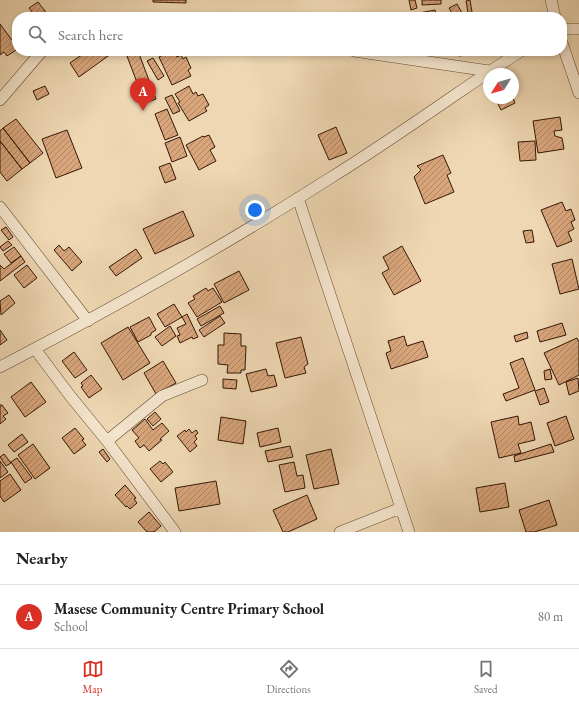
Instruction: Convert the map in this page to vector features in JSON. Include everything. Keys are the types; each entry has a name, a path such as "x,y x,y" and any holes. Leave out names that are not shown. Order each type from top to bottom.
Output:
{"street":[{"path":"551,0 554,12"},
{"path":"567,29 579,29"},
{"path":"1,97 37,56"},
{"path":"390,56 483,69"},
{"path":"492,68 513,56"},
{"path":"566,56 579,93"},
{"path":"0,368 173,273 298,198 373,151 483,74"},
{"path":"298,198 409,532"},
{"path":"0,207 88,321"},
{"path":"35,349 175,532"},
{"path":"107,442 162,396 202,380"},
{"path":"340,532 400,508"}],"building":[{"path":"153,0 186,0 186,3 153,2"},
{"path":"409,0 415,0 417,8 411,10"},
{"path":"422,0 441,0 441,4 422,5"},
{"path":"470,0 472,12 468,12 466,1"},
{"path":"38,2 46,12 32,12 29,8"},
{"path":"457,4 461,12 451,12 449,8"},
{"path":"435,10 436,12 424,12"},
{"path":"0,24 12,40 12,53 7,56 4,52 0,55"},
{"path":"80,56 108,56 79,77 70,63"},
{"path":"127,56 140,56 156,99 145,103"},
{"path":"182,56 183,59 186,57 191,68 188,70 191,76 172,85 159,57"},
{"path":"153,58 164,76 158,80 147,61"},
{"path":"45,86 49,94 37,100 33,91"},
{"path":"189,86 193,94 196,92 198,96 203,94 209,105 205,108 207,111 189,121 178,103 180,102 175,94"},
{"path":"172,95 180,111 173,114 165,98"},
{"path":"498,104 513,104 501,110"},
{"path":"167,109 178,135 165,140 155,114"},
{"path":"560,117 562,130 554,131 555,136 562,138 564,149 538,153 533,121"},
{"path":"16,119 43,153 30,163 3,128"},
{"path":"336,127 347,153 329,160 318,135"},
{"path":"3,128 30,163 22,169 0,141 0,131"},
{"path":"67,130 82,168 56,178 42,139"},
{"path":"209,135 215,147 210,150 216,161 199,170 186,145 203,136"},
{"path":"180,137 187,156 172,162 165,143"},
{"path":"0,141 22,169 7,181 0,172"},
{"path":"535,141 536,160 520,161 518,142"},
{"path":"443,155 451,173 447,175 454,192 425,204 414,177 421,170 417,166"},
{"path":"170,163 176,179 165,183 159,167"},
{"path":"562,202 566,211 571,209 575,220 571,222 574,229 568,232 572,241 557,247 541,210"},
{"path":"183,211 194,236 155,254 143,229"},
{"path":"6,227 13,237 9,240 1,230"},
{"path":"532,230 534,242 526,243 523,231"},
{"path":"8,241 12,245 3,251 0,247"},
{"path":"59,245 64,251 69,247 82,262 72,271 54,250"},
{"path":"402,246 421,281 394,295 382,273 389,269 383,257"},
{"path":"14,247 21,256 11,263 4,254"},
{"path":"136,249 142,258 116,276 109,267"},
{"path":"21,256 25,262 0,281 0,265 4,269"},
{"path":"572,259 579,289 560,294 552,264"},
{"path":"27,265 37,278 24,288 14,275"},
{"path":"239,271 249,290 224,303 214,284"},
{"path":"206,288 208,291 213,288 222,302 197,317 188,303 195,299 193,296"},
{"path":"9,295 15,303 1,315 0,301"},
{"path":"174,304 182,317 165,327 157,314"},
{"path":"220,306 224,313 201,326 197,319"},
{"path":"187,314 198,337 193,339 192,337 180,343 177,336 180,335 177,328 186,324 182,317"},
{"path":"220,316 225,323 204,337 199,330"},
{"path":"149,317 156,330 151,333 151,335 138,342 130,327"},
{"path":"562,323 566,335 540,342 537,331"},
{"path":"170,326 176,336 162,346 155,337"},
{"path":"128,327 150,363 123,380 101,343"},
{"path":"0,330 7,340 0,345"},
{"path":"527,332 528,338 516,342 514,336"},
{"path":"224,333 241,334 241,346 246,346 245,370 241,370 241,373 227,373 228,365 218,364 218,345 224,345"},
{"path":"404,336 407,346 423,341 428,357 391,369 386,353 391,351 388,341"},
{"path":"301,337 308,364 304,367 306,373 285,378 276,343"},
{"path":"577,338 579,342 579,375 559,385 544,353"},
{"path":"74,352 87,370 75,378 62,361"},
{"path":"523,358 535,390 506,401 503,394 519,388 510,363"},
{"path":"163,361 176,383 156,394 144,373"},
{"path":"266,369 268,376 274,375 277,386 251,392 246,374"},
{"path":"550,369 552,379 545,380 544,371"},
{"path":"91,375 102,389 89,398 81,387 83,386 81,383"},
{"path":"578,378 579,391 569,395 566,382"},
{"path":"223,379 237,380 236,389 223,388"},
{"path":"31,382 46,402 25,417 11,397"},
{"path":"544,388 549,402 540,405 535,391"},
{"path":"0,405 2,405 8,413 3,416 6,419 0,424"},
{"path":"155,412 161,419 153,426 147,419"},
{"path":"518,416 519,425 531,422 535,440 518,444 521,453 499,458 491,422"},
{"path":"566,416 574,439 555,446 547,423"},
{"path":"221,417 246,421 243,444 218,440"},
{"path":"145,419 153,430 162,423 169,431 160,439 162,440 149,451 144,445 140,448 135,441 139,438 132,430"},
{"path":"75,428 84,439 82,440 86,445 74,454 62,438"},
{"path":"278,428 281,442 260,447 257,433"},
{"path":"189,429 192,433 196,430 198,433 195,436 197,439 194,442 197,446 190,452 177,436"},
{"path":"22,434 28,442 14,452 8,445"},
{"path":"33,444 50,468 35,479 18,455"},
{"path":"551,444 554,452 515,462 514,456"},
{"path":"290,446 293,457 268,462 265,451"},
{"path":"103,449 110,459 107,462 99,452"},
{"path":"331,449 339,484 314,489 306,455"},
{"path":"4,454 11,463 6,466 0,457"},
{"path":"17,458 32,478 25,483 11,462"},
{"path":"0,461 8,472 0,478"},
{"path":"160,461 163,464 165,462 173,472 161,482 150,469"},
{"path":"294,462 297,476 303,475 305,488 285,492 279,465"},
{"path":"10,474 21,490 4,502 0,496 0,481"},
{"path":"216,481 220,504 179,511 175,488"},
{"path":"505,483 509,507 480,512 476,488"},
{"path":"125,485 136,498 134,499 137,503 130,509 127,506 126,507 115,495"},
{"path":"307,495 317,519 288,532 283,532 273,510"},
{"path":"549,500 557,525 534,532 526,532 519,510"},
{"path":"149,512 161,526 154,532 147,532 138,522"}],"place":[{"name":"Masese Community Centre Primary School","path":"143,111"}]}
